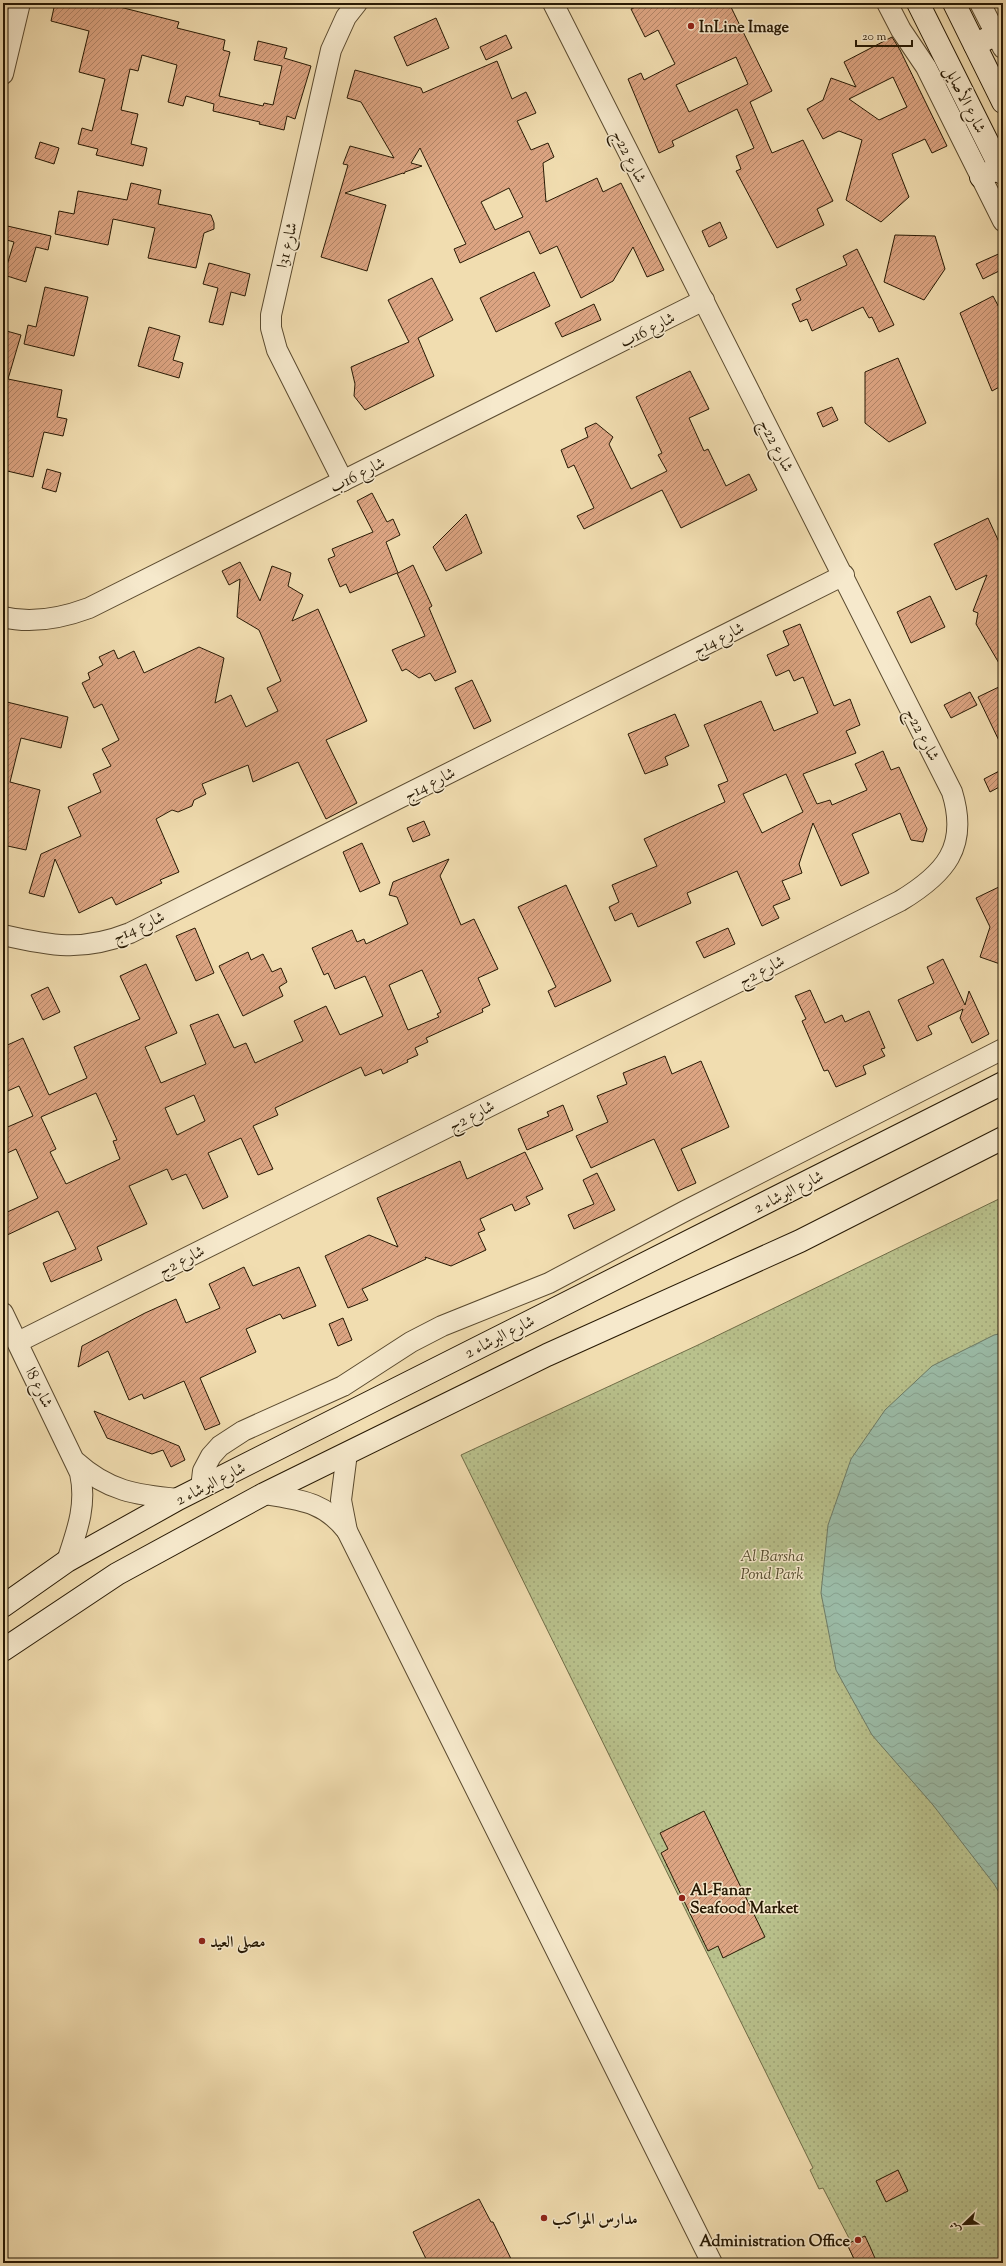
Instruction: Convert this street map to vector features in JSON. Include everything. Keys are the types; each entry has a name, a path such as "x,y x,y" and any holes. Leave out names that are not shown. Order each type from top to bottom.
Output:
{"street":[{"path":"3,74 20,3"},
{"name":"شارع 31ا","path":"343,481 277,350 271,328 271,315 331,50 346,17 357,3"},
{"name":"شارع 22ج","path":"553,3 844,575 952,792 956,803 958,827 954,850 942,869 923,886"},
{"path":"887,3 901,30 924,62 995,172 1003,221"},
{"name":"شارع الأصايل","path":"918,3 995,172"},
{"name":"شارع الأصايل","path":"954,3 1003,102"},
{"path":"974,45 999,41 980,3"},
{"name":"شارع 16ب","path":"3,618 42,619 74,614 88,608 704,300"},
{"name":"شارع 14ج","path":"3,934 42,944 72,946 101,942 130,933 844,575"},
{"name":"شارع 2ج","path":"18,1342 892,904 923,886"},
{"path":"201,1488 203,1471 211,1456 220,1446 237,1434 343,1386 411,1342 442,1326 549,1283 692,1207 1003,1049"},
{"name":"شارع البرشاء 2","path":"3,1606 67,1561 178,1499 1003,1083"},
{"path":"3,1650 117,1574 264,1494 547,1354 800,1241 1003,1138"},
{"name":"شارع 8ا","path":"3,1313 76,1462 82,1485 83,1508 67,1561"},
{"path":"347,1453 340,1500 347,1531 712,2263"},
{"name":"شارع 8ا","path":"76,1462 87,1472 113,1488 141,1496 178,1499"},
{"path":"264,1494 300,1500 316,1505 330,1513 347,1531"}],"green space":[{"name":"Al Barsha Pond Park","path":"1003,1197 1003,2263 856,2263 847,2244 851,2242 823,2188 819,2189 810,2170 813,2168 461,1455 698,1345"}],"water":[{"path":"1003,1333 1003,1899 994,1884 933,1805 872,1735 836,1670 821,1593 828,1525 851,1459 885,1410 932,1366 994,1335"}],"building":[{"path":"55,3 104,3 179,22 177,28 225,40 223,50 230,52 219,96 263,106 264,103 273,105 282,66 254,60 258,41 287,48 284,58 311,66 295,119 287,116 284,130 259,124 260,122 213,111 214,104 186,96 183,106 168,102 177,65 142,55 138,71 130,69 121,110 138,114 131,144 147,148 143,166 96,155 98,149 78,144 82,128 92,131 105,79 79,72 89,31 51,21"},
{"path":"643,3 729,3 772,91 750,102 772,153 803,140 833,201 817,209 824,225 777,248 736,171 741,169 736,156 754,148 737,109 672,141 674,146 659,153 628,79 641,73 644,80 675,64 658,30 645,37 631,9","holes":["736,57 748,84 689,112 676,85"]},
{"path":"436,18 449,48 407,66 394,37"},
{"path":"506,35 512,48 486,60 480,47"},
{"path":"892,37 900,50 947,146 932,153 925,139 892,154 909,197 881,222 846,200 862,140 839,131 823,139 807,109 823,100 831,78 856,87 844,62","holes":["893,77 907,107 879,120 849,99"]},
{"path":"497,61 512,99 526,92 536,113 517,121 531,150 548,143 554,157 543,163 546,202 597,178 603,192 621,183 664,270 647,277 633,247 613,281 581,298 557,246 540,254 529,231 460,263 454,249 466,244 420,148 411,163 422,166 405,172 404,174 403,173 345,193 386,205 367,271 321,257 348,165 343,164 350,146 394,158 361,102 347,98 355,70 421,88 423,93","holes":["509,188 523,217 495,230 481,202"]},
{"path":"40,142 59,148 54,164 35,158"},
{"path":"131,183 161,190 158,204 211,215 214,223 214,229 204,233 196,268 148,258 155,228 113,219 108,245 55,234 59,211 74,214 78,191 127,200"},
{"path":"720,222 727,238 709,247 702,231"},
{"path":"3,225 51,236 48,250 36,247 26,282 4,275 14,242 3,239"},
{"path":"895,235 935,236 945,269 924,300 884,282"},
{"path":"857,249 894,325 879,332 872,317 869,318 863,307 812,331 807,319 800,322 792,304 801,300 796,289 847,265 843,256"},
{"path":"1003,252 1003,269 983,279 976,264"},
{"path":"209,263 250,274 245,296 231,292 223,325 209,322 218,288 203,284"},
{"path":"534,272 550,306 496,332 480,298"},
{"path":"432,278 453,320 418,338 434,376 365,410 354,396 355,384 351,367 409,342 388,300"},
{"path":"45,287 88,297 74,356 24,344 28,325 36,327"},
{"path":"993,296 1003,315 1003,385 992,391 960,313"},
{"path":"594,304 601,320 562,337 555,323"},
{"path":"149,327 180,336 173,360 183,363 179,378 138,366"},
{"path":"3,330 21,335 8,379 62,390 57,417 67,419 63,436 44,432 33,477 3,470"},
{"path":"898,358 926,423 889,442 865,423 865,372"},
{"path":"690,371 709,409 689,418 704,451 708,449 726,486 749,474 757,490 681,528 662,490 584,529 577,516 594,508 574,465 568,468 561,450 588,437 585,428 596,423 613,437 609,444 631,489 667,471 658,455 662,453 636,397"},
{"path":"832,407 838,420 823,427 817,413"},
{"path":"47,469 61,473 56,492 42,488"},
{"path":"372,493 387,522 393,519 400,535 386,542 398,573 413,565 432,606 429,608 456,672 435,681 430,673 419,678 406,669 402,671 392,650 425,636 397,573 350,593 346,584 340,587 328,559 335,556 332,549 373,532 357,501"},
{"path":"466,514 482,553 446,571 433,547"},
{"path":"988,518 999,542 1003,536 1003,670 976,624 978,613 973,611 987,575 956,590 934,544"},
{"path":"240,562 260,601 272,566 291,573 288,586 303,595 292,621 318,609 367,721 326,740 357,803 326,819 298,762 253,782 248,765 202,784 206,794 194,800 192,806 178,812 172,810 156,819 179,872 160,880 162,883 116,905 112,897 79,913 55,859 44,897 29,893 41,854 81,836 68,807 101,792 93,774 111,766 102,749 119,740 102,704 94,708 82,683 90,679 88,673 103,665 99,657 114,650 118,659 134,651 144,673 199,647 224,658 215,703 231,695 246,727 278,711 267,688 281,681 259,630 237,617 240,579 229,585 222,571"},
{"path":"930,596 945,627 911,643 897,612"},
{"path":"800,624 834,706 850,699 860,725 846,731 856,753 803,774 817,804 830,800 832,805 867,790 855,764 883,751 891,770 899,767 927,829 923,842 911,840 900,813 852,834 869,873 841,886 813,823 799,864 802,873 782,881 790,899 773,906 779,918 762,926 737,871 687,893 691,903 638,927 632,913 615,921 609,907 619,902 612,885 657,866 644,839 725,802 718,785 728,781 704,725 761,701 774,731 818,713 803,677 794,681 789,670 776,676 767,655 789,645 783,631","holes":["786,774 803,812 762,833 743,794"]},
{"path":"472,680 491,721 474,729 455,688"},
{"path":"1003,685 1003,749 978,697"},
{"path":"970,692 977,705 951,718 944,705"},
{"path":"7,702 68,717 61,748 21,738 10,782 40,790 26,850 3,845 3,718"},
{"path":"675,714 689,746 665,757 668,765 645,774 628,734"},
{"path":"1003,769 1003,785 990,792 984,779"},
{"path":"424,821 430,835 413,842 407,828"},
{"path":"362,843 380,883 360,892 343,852"},
{"path":"449,859 440,876 461,925 474,919 498,969 478,978 490,1005 482,1009 483,1012 426,1038 428,1042 415,1048 418,1055 407,1060 408,1062 383,1074 381,1069 365,1076 361,1067 275,1108 278,1115 253,1126 273,1169 258,1175 241,1138 208,1153 228,1197 203,1209 186,1174 172,1180 167,1169 129,1186 147,1224 97,1247 102,1260 51,1282 43,1263 76,1249 58,1211 3,1237 3,1214 38,1198 16,1149 3,1155 3,1129 33,1116 19,1086 3,1093 3,1047 23,1038 49,1095 87,1078 74,1047 140,1019 120,976 146,964 177,1033 145,1047 161,1083 206,1064 190,1025 218,1014 234,1048 246,1043 255,1063 303,1041 294,1021 326,1006 340,1035 383,1016 365,976 335,989 328,973 324,975 312,948 352,930 357,942 364,939 366,944 408,924 397,897 389,895 393,882","holes":["422,970 441,1012 437,1014 439,1017 408,1030 389,985","96,1093 117,1140 113,1141 120,1159 66,1184 50,1152 56,1149 41,1117","194,1095 205,1121 177,1135 165,1108"]},
{"path":"566,885 611,981 555,1007 548,991 556,987 518,907"},
{"path":"1003,885 1003,965 980,957 990,927 976,898"},
{"path":"195,928 214,973 196,981 176,936"},
{"path":"728,928 735,944 704,958 696,942"},
{"path":"248,952 251,960 263,954 272,972 281,968 287,982 279,987 283,996 243,1016 219,966"},
{"path":"943,959 965,1005 969,991 989,1034 972,1043 960,1018 963,1009 928,1026 932,1034 917,1041 898,1000 934,983 927,967"},
{"path":"48,987 60,1012 43,1020 31,995"},
{"path":"810,990 825,1023 842,1015 845,1022 869,1011 885,1048 881,1049 885,1056 863,1066 866,1074 836,1087 828,1070 824,1071 802,1021 806,1019 795,996"},
{"path":"665,1056 672,1074 701,1061 729,1127 681,1149 696,1183 678,1191 654,1139 591,1168 576,1136 608,1122 597,1096 627,1084 623,1073"},
{"path":"563,1105 573,1130 527,1150 518,1129 549,1116 547,1112"},
{"path":"525,1152 543,1189 526,1197 530,1204 515,1211 512,1204 480,1219 485,1230 478,1233 486,1250 451,1266 425,1257 426,1259 362,1289 368,1300 348,1308 325,1256 369,1235 398,1247 377,1198 460,1161 467,1179"},
{"path":"597,1173 615,1210 574,1229 568,1215 594,1204 583,1180"},
{"path":"244,1267 253,1286 299,1267 316,1306 283,1319 280,1314 246,1329 256,1352 200,1378 220,1424 205,1430 184,1381 144,1399 142,1394 129,1400 108,1351 78,1367 82,1346 145,1313 176,1299 186,1323 220,1308 209,1284"},
{"path":"343,1318 352,1340 338,1346 329,1324"},
{"path":"94,1411 179,1446 185,1460 171,1467 163,1450 152,1454 107,1438"},
{"path":"704,1811 765,1937 723,1958 718,1946 708,1951 661,1853 668,1849 660,1833"},
{"path":"898,2170 908,2191 886,2202 876,2181"},
{"path":"479,2199 491,2222 493,2222 513,2263 428,2263 413,2232"},
{"path":"865,2236 877,2263 856,2263 847,2244"}],"place":[{"name":"InLine Image","path":"691,26"},
{"name":"Al-Fanar Seafood Market","path":"682,1898"},
{"name":"مصلى العيد","path":"202,1941"},
{"name":"مدارس المواكب","path":"544,2218"},
{"name":"Administration Office","path":"858,2240"}]}
